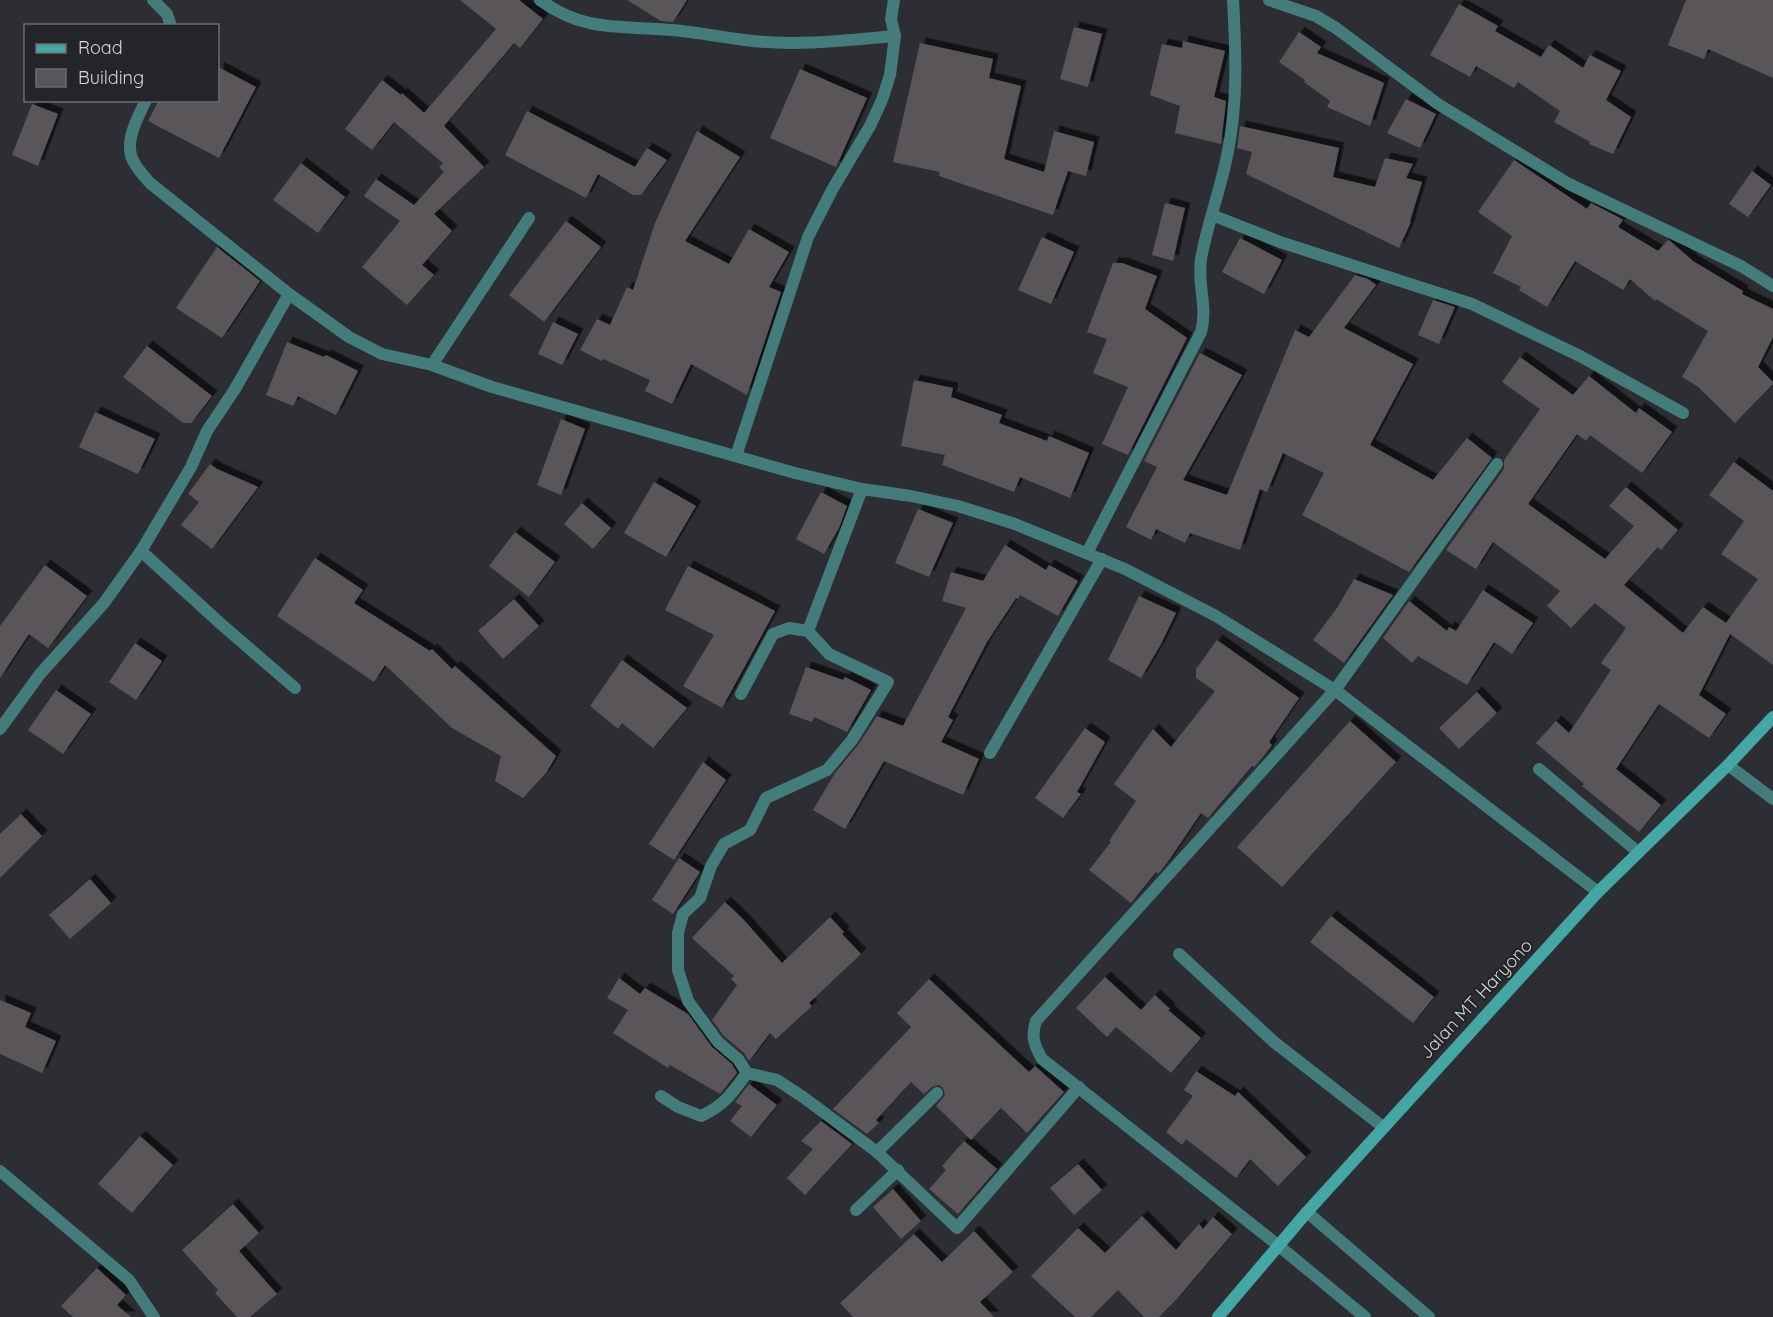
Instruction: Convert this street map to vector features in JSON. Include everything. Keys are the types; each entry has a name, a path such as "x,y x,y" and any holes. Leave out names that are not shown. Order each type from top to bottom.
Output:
{"main road":[{"name":"Jalan MT Haryono","path":"1218,1317 1306,1212 1598,892 1728,765 1773,717"}],"street":[{"path":"153,0 167,14 170,24"},
{"path":"540,0 569,18 610,28 658,28 754,41 780,42 895,36"},
{"path":"736,456 808,237 882,100 890,75 895,36 891,19 894,0"},
{"path":"1087,553 1201,332 1205,314 1200,269 1203,246 1228,154 1233,116 1236,60 1233,0"},
{"path":"1269,0 1316,16 1336,28 1438,104 1569,184 1741,266 1773,285"},
{"path":"145,102 134,124 130,143 133,162 150,183 289,294 349,337 382,354 432,364 492,387 656,435 862,489 958,506 1015,524 1102,559 1216,616 1335,690 1598,892"},
{"path":"1212,215 1280,242 1472,304 1580,356 1683,412"},
{"path":"432,364 529,218"},
{"path":"0,729 40,674 104,603 141,551 191,467 207,431 235,389 289,294"},
{"path":"1365,1317 1279,1246 1042,1059 1034,1044 1032,1033 1036,1021 1335,690 1497,464"},
{"path":"808,631 862,489"},
{"path":"141,551 295,688"},
{"path":"990,753 1102,559"},
{"path":"741,694 773,634 789,628 808,631 829,654 888,682 852,740 827,770 766,798 750,830 724,844 711,866 700,898 683,914 678,933 678,970 688,1001 718,1042 738,1059 747,1073 777,1080 877,1152 957,1228 1079,1087"},
{"path":"1728,765 1773,799"},
{"path":"1539,769 1638,852"},
{"path":"1179,954 1274,1042 1383,1127"},
{"path":"661,1096 678,1107 701,1116 718,1108 747,1073"},
{"path":"877,1152 938,1094"},
{"path":"856,1210 898,1170"},
{"path":"0,1171 129,1280 154,1317"},
{"path":"1306,1212 1429,1317"}],"building":[{"path":"460,0 519,0 543,19 520,48 514,43 444,126 484,167 434,214 452,231 422,265 434,275 407,305 362,267 400,221 364,196 376,179 414,205 444,172 439,167 443,163 394,122 372,150 345,129 382,80 401,95 402,93 424,113 496,29"},
{"path":"627,0 687,0 673,22 661,21"},
{"path":"1686,0 1773,0 1773,78 1708,49 1704,59 1668,45"},
{"path":"1459,4 1498,26 1495,31 1541,57 1549,45 1583,68 1590,55 1621,71 1606,100 1631,117 1613,154 1589,144 1590,142 1554,122 1560,111 1518,82 1514,88 1476,66 1470,77 1430,55"},
{"path":"1074,27 1102,34 1088,87 1060,79"},
{"path":"1299,32 1321,47 1317,53 1384,83 1370,126 1327,107 1330,101 1279,62"},
{"path":"1183,41 1225,51 1214,97 1226,101 1221,144 1175,133 1180,106 1150,95 1162,44 1182,48"},
{"path":"920,43 993,59 989,78 1021,86 1004,159 1044,172 1054,131 1094,142 1086,176 1068,171 1053,215 939,176 940,172 893,162"},
{"path":"219,68 256,87 219,158 148,121 158,102 219,102"},
{"path":"800,69 867,98 836,167 770,138"},
{"path":"1406,99 1436,114 1420,148 1387,133"},
{"path":"32,104 58,114 38,166 12,155"},
{"path":"527,111 635,167 647,148 667,160 641,195 633,195 598,174 586,198 505,155"},
{"path":"1240,126 1339,148 1333,177 1375,187 1385,158 1413,164 1406,178 1422,182 1411,222 1399,248 1246,174 1252,152 1237,148"},
{"path":"697,131 740,157 685,241 729,264 749,229 789,252 769,287 781,292 747,395 691,364 672,404 645,391 650,380 580,350 597,319 610,325 627,287 633,290 655,223"},
{"path":"1514,160 1587,209 1591,203 1620,218 1623,220 1618,227 1658,251 1668,240 1670,241 1693,261 1743,291 1742,294 1773,309 1773,337 1758,367 1773,384 1735,423 1697,386 1682,377 1708,331 1656,299 1655,301 1630,279 1623,290 1575,261 1547,307 1519,290 1521,287 1493,273 1512,236 1478,212"},
{"path":"301,163 345,197 318,233 273,200"},
{"path":"1752,171 1771,185 1748,217 1729,204"},
{"path":"1165,203 1185,208 1173,261 1152,255"},
{"path":"566,221 601,247 544,322 509,295"},
{"path":"1042,237 1074,252 1051,304 1018,290"},
{"path":"1240,238 1282,260 1264,294 1222,272"},
{"path":"217,247 260,281 222,338 176,308"},
{"path":"1113,263 1122,263 1157,276 1145,309 1187,338 1128,455 1102,444 1128,387 1093,373 1107,339 1087,332"},
{"path":"1355,275 1368,279 1376,285 1344,328 1413,364 1370,445 1433,480 1467,438 1492,458 1409,572 1302,515 1324,473 1283,453 1267,492 1260,489 1240,550 1190,533 1185,543 1156,529 1151,540 1126,527 1157,467 1144,461 1200,353 1242,375 1183,480 1227,495 1295,330 1309,337"},
{"path":"1433,300 1455,307 1439,344 1418,335"},
{"path":"553,322 578,334 562,365 538,354"},
{"path":"287,342 324,357 326,355 358,371 336,415 298,396 293,406 266,395"},
{"path":"147,346 212,396 191,423 183,423 123,377"},
{"path":"1520,357 1573,395 1589,376 1636,413 1639,408 1672,432 1642,473 1590,435 1586,441 1577,434 1528,504 1605,559 1634,526 1609,506 1626,487 1678,530 1661,550 1658,547 1624,585 1683,633 1703,607 1726,623 1758,579 1721,554 1744,521 1709,495 1734,462 1773,491 1773,665 1730,634 1699,695 1726,714 1709,738 1659,704 1616,769 1661,805 1639,832 1582,786 1584,784 1536,743 1556,721 1569,733 1611,670 1601,663 1626,628 1595,603 1571,628 1547,606 1560,591 1493,542 1476,569 1446,550 1504,469 1504,460 1540,409 1502,382"},
{"path":"914,380 953,388 951,397 1002,415 999,423 1047,441 1049,436 1089,453 1070,498 1020,477 1014,492 942,465 945,455 901,446"},
{"path":"95,412 155,439 138,474 79,447"},
{"path":"561,419 585,429 561,495 537,485"},
{"path":"210,464 258,487 212,549 181,525 199,502 188,494"},
{"path":"654,482 696,506 666,557 624,533"},
{"path":"821,492 847,506 839,528 824,554 796,539"},
{"path":"582,503 611,528 593,549 564,524"},
{"path":"918,509 953,523 929,577 895,563"},
{"path":"515,532 555,562 529,597 489,566"},
{"path":"1005,545 1046,570 1049,565 1078,581 1058,616 1020,595 987,642 948,717 953,720 941,742 979,759 963,795 884,761 845,829 813,810 835,773 858,745 877,716 903,726 966,608 942,601 951,572 983,581"},
{"path":"315,558 363,590 354,603 430,651 432,649 452,669 455,666 556,756 546,773 523,798 495,781 501,756 452,728 385,665 374,682 277,616"},
{"path":"45,565 87,596 48,648 29,634 0,678 0,626"},
{"path":"688,566 775,611 722,708 683,686 714,635 665,610"},
{"path":"1354,579 1393,595 1344,663 1313,640 1337,608"},
{"path":"1483,590 1533,623 1512,654 1494,642 1467,685 1418,656 1412,663 1383,638 1409,601 1447,631 1449,627 1456,631"},
{"path":"1139,596 1176,613 1141,678 1108,660"},
{"path":"514,599 539,626 503,659 478,631"},
{"path":"1217,640 1299,698 1269,742 1272,745 1263,757 1254,767 1252,766 1208,818 1201,813 1167,863 1158,874 1156,872 1131,903 1089,870 1111,842 1109,841 1136,801 1114,784 1153,729 1171,747 1215,691 1196,678 1196,669"},
{"path":"135,643 162,661 136,700 109,682"},
{"path":"622,660 687,708 653,748 622,723 618,729 590,706"},
{"path":"806,667 843,680 845,677 871,690 847,732 814,717 812,722 789,714"},
{"path":"56,690 91,714 63,754 28,730"},
{"path":"1477,692 1497,713 1459,749 1439,728"},
{"path":"1350,721 1396,762 1282,887 1237,847"},
{"path":"1085,728 1105,742 1077,792 1081,794 1063,818 1035,798"},
{"path":"703,762 726,780 674,860 649,844"},
{"path":"21,814 42,836 0,878 0,834"},
{"path":"679,858 700,872 673,914 652,900"},
{"path":"90,879 111,903 70,939 49,915"},
{"path":"725,902 782,963 830,917 861,954 809,1003 812,1006 776,1039 770,1033 749,1061 744,1053 724,1036 712,1020 737,985 731,979 734,976 692,938"},
{"path":"1331,916 1434,997 1413,1023 1310,942"},
{"path":"1105,977 1141,1010 1155,995 1170,1009 1168,1010 1201,1038 1171,1073 1116,1027 1107,1037 1076,1008"},
{"path":"619,978 640,994 645,988 688,1014 712,1047 732,1064 737,1073 720,1094 670,1065 668,1068 613,1033 628,1010 607,998"},
{"path":"929,979 1029,1072 1035,1066 1064,1092 1027,1133 1001,1108 971,1140 936,1106 945,1095 943,1088 939,1085 932,1087 924,1094 911,1082 876,1120 879,1123 867,1134 833,1109 911,1027 897,1013"},
{"path":"0,1000 31,1013 25,1027 56,1041 42,1073 0,1054"},
{"path":"1196,1071 1235,1096 1238,1092 1306,1157 1278,1186 1250,1159 1236,1178 1186,1139 1182,1145 1166,1132 1193,1096 1184,1090"},
{"path":"749,1084 777,1105 751,1137 730,1121 742,1106 735,1102"},
{"path":"821,1121 852,1144 805,1195 787,1178 813,1149 801,1141"},
{"path":"140,1136 173,1165 132,1213 98,1184"},
{"path":"964,1141 997,1169 958,1214 929,1189 946,1170 942,1166"},
{"path":"1078,1164 1102,1190 1074,1215 1050,1188"},
{"path":"893,1189 921,1221 901,1239 873,1207"},
{"path":"233,1204 259,1233 239,1251 277,1294 250,1317 237,1317 215,1293 218,1290 182,1250"},
{"path":"1142,1216 1176,1250 1199,1224 1203,1229 1213,1217 1232,1234 1159,1317 1144,1317 1118,1290 1091,1317 1075,1317 1031,1276 1078,1228 1105,1253"},
{"path":"974,1231 1013,1272 980,1302 994,1317 853,1317 840,1303 914,1234 942,1262"},
{"path":"97,1268 126,1295 117,1305 131,1317 73,1317 61,1306"}]}
